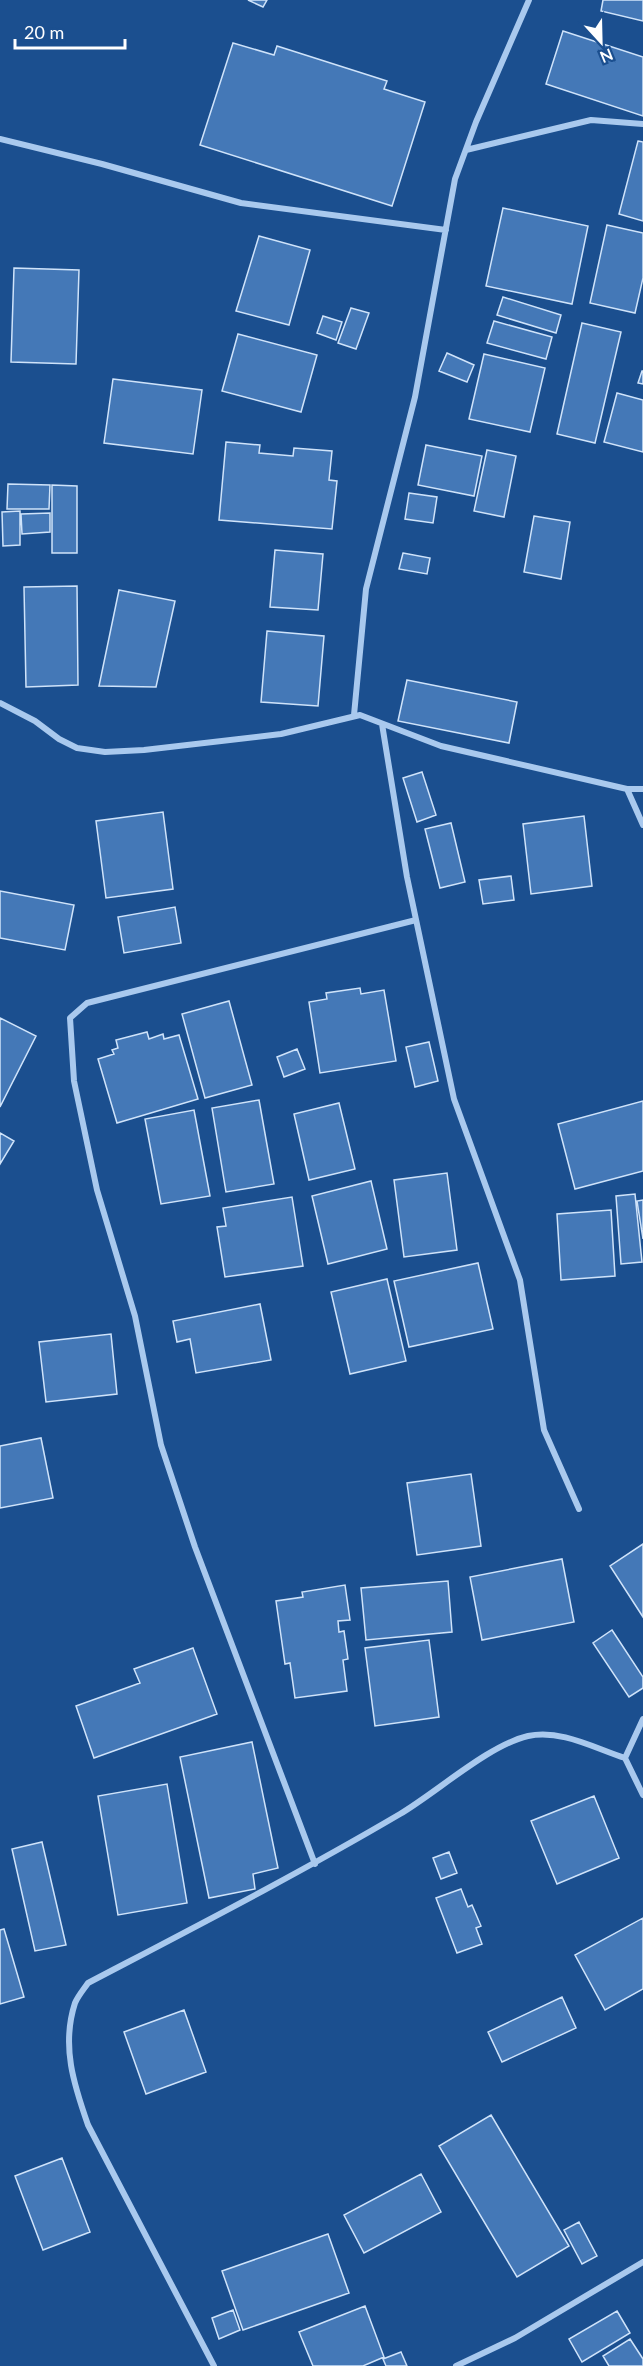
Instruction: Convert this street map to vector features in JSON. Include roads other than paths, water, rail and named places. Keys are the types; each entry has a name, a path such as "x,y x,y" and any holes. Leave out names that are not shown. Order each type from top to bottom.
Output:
{"street":[{"path":"354,716 366,588 415,397 455,179 476,122 529,0"},
{"path":"466,150 591,120 643,124"},
{"path":"0,139 102,164 241,203 446,230"},
{"path":"0,703 35,721 59,739 77,748 105,752 144,750 281,734 360,715 441,746 627,789 643,789"},
{"path":"382,724 407,877 454,1099 520,1280 544,1430 579,1509"},
{"path":"627,789 643,825"},
{"path":"315,1864 195,1547 161,1445 135,1316 97,1190 74,1081 70,1018 87,1003 416,920"},
{"path":"625,1758 643,1719"},
{"path":"214,2366 88,2125 73,2083 69,2045 76,2002 88,1983 315,1864 415,1805 497,1749 528,1736 558,1735 625,1758 643,1795"},
{"path":"456,2366 514,2338 643,2262"}]}
